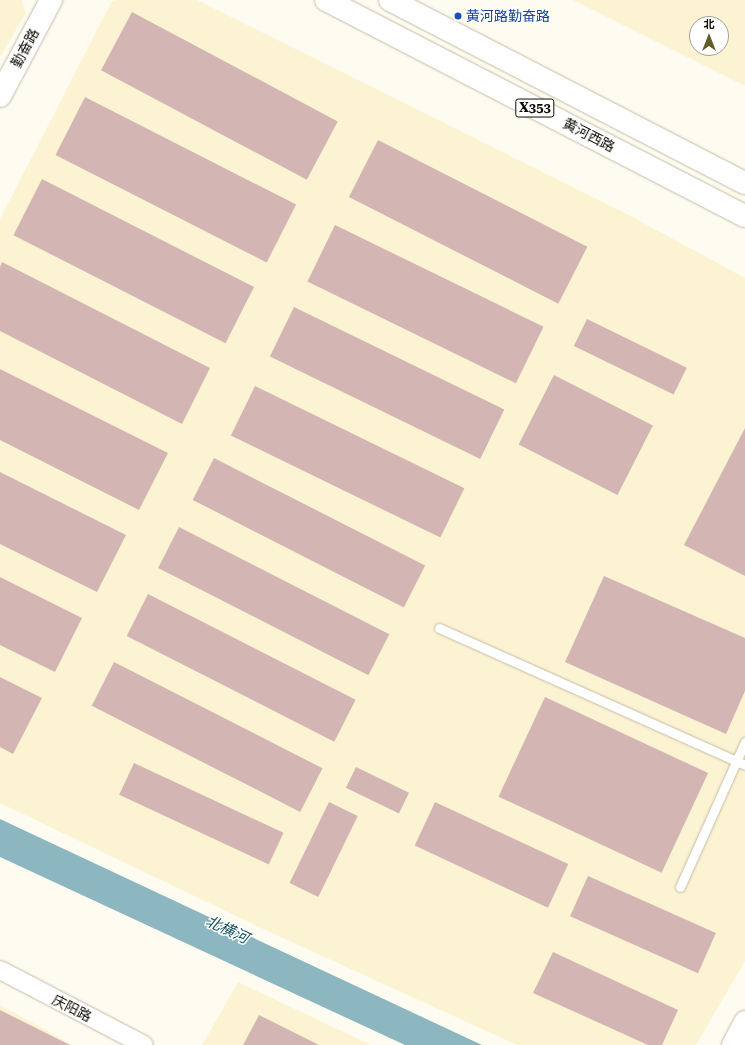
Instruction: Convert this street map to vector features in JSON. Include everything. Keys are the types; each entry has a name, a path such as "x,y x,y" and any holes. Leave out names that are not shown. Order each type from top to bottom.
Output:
{"main road":[{"name":"勤奋路","path":"0,96 51,0"},
{"name":"黄河西路","path":"326,0 745,216"},
{"name":"黄河西路","path":"390,0 745,183"},
{"path":"733,1045 745,1022"}],"street":[{"name":"庆阳路","path":"0,970 144,1045"}],"lane":[{"path":"439,628 741,763"},
{"path":"680,887 741,763 745,742"}],"shaded area":[{"path":"0,0 21,0 26,13 0,57"},
{"path":"197,0 623,212 745,278 745,961 696,1045 517,1045 261,928 0,803 0,219 112,1"},
{"path":"573,0 745,0 745,86"},
{"path":"238,982 371,1045 202,1045"},
{"path":"0,1005 73,1045 0,1045"}],"water":[{"name":"北横河","path":"0,819 482,1045 405,1045 0,857"}],"building":[{"path":"132,12 338,121 307,180 101,70"},
{"path":"85,97 296,205 267,263 55,155"},
{"path":"378,140 587,247 558,304 349,197"},
{"path":"42,179 254,287 225,343 13,235"},
{"path":"335,225 544,327 516,383 307,282"},
{"path":"2,262 210,368 182,424 0,331 0,267"},
{"path":"294,307 504,410 480,459 270,356"},
{"path":"587,319 687,368 674,395 574,346"},
{"path":"0,369 168,453 139,510 0,440"},
{"path":"554,375 653,425 617,495 519,444"},
{"path":"255,386 464,488 440,538 231,435"},
{"path":"745,428 745,576 684,545"},
{"path":"214,458 425,566 404,607 193,500"},
{"path":"0,472 126,535 97,592 0,544"},
{"path":"179,527 389,634 368,675 158,568"},
{"path":"604,576 745,638 745,691 726,734 565,662"},
{"path":"0,577 82,618 55,672 0,645"},
{"path":"148,594 356,700 334,742 127,636"},
{"path":"114,662 322,768 300,812 92,706"},
{"path":"0,677 42,698 13,754 0,747"},
{"path":"545,697 708,773 662,873 499,797"},
{"path":"134,763 284,833 269,864 119,795"},
{"path":"356,767 409,793 399,814 346,788"},
{"path":"329,802 358,816 318,897 290,883"},
{"path":"435,802 568,864 548,908 415,846"},
{"path":"588,876 716,933 698,973 570,916"},
{"path":"553,952 678,1010 662,1045 648,1045 533,993"},
{"path":"0,1010 70,1045 0,1045"},
{"path":"259,1015 319,1045 243,1045"}],"place":[{"name":"黄河路勤奋路","path":"458,16"}]}
